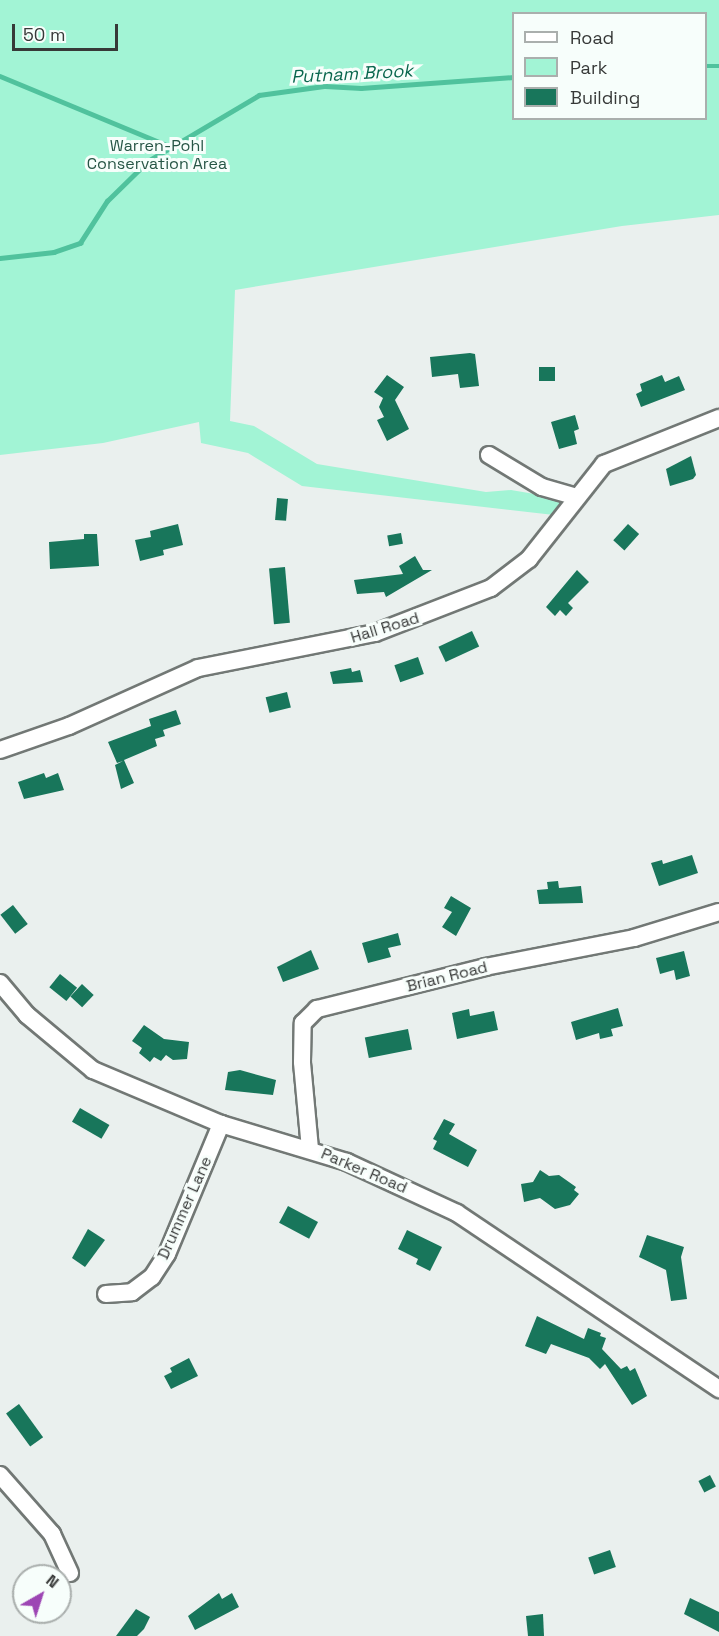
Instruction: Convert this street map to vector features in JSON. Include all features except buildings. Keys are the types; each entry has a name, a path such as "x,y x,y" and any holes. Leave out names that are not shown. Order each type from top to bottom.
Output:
{"street":[{"name":"Hall Road","path":"0,750 69,726 198,668 375,633 481,593 529,560 577,497 608,462 719,418"},
{"path":"489,455 542,487 577,497"},
{"name":"Brian Road","path":"310,1149 302,1062 303,1023 317,1009 485,967 634,938 719,912"},
{"name":"Parker Road","path":"0,983 27,1015 93,1070 221,1124 310,1149 457,1213 719,1389"},
{"name":"Drummer Lane","path":"106,1294 132,1292 152,1277 167,1254 221,1124"},
{"path":"0,1475 52,1534 66,1564"}],"green space":[{"name":"Warren-Pohl Conservation Area","path":"0,0 719,0 719,215 622,226 235,290 230,421 254,426 317,464 486,492 511,490 564,499 554,515 302,486 248,453 201,443 199,422 103,443 0,455"}],"waterway":[{"name":"Putnam Brook","path":"707,66 719,66"},
{"path":"0,76 169,146"},
{"name":"Putnam Brook","path":"0,258 54,252 80,243 107,201 148,161 259,95 325,86 361,88 512,77"}]}
